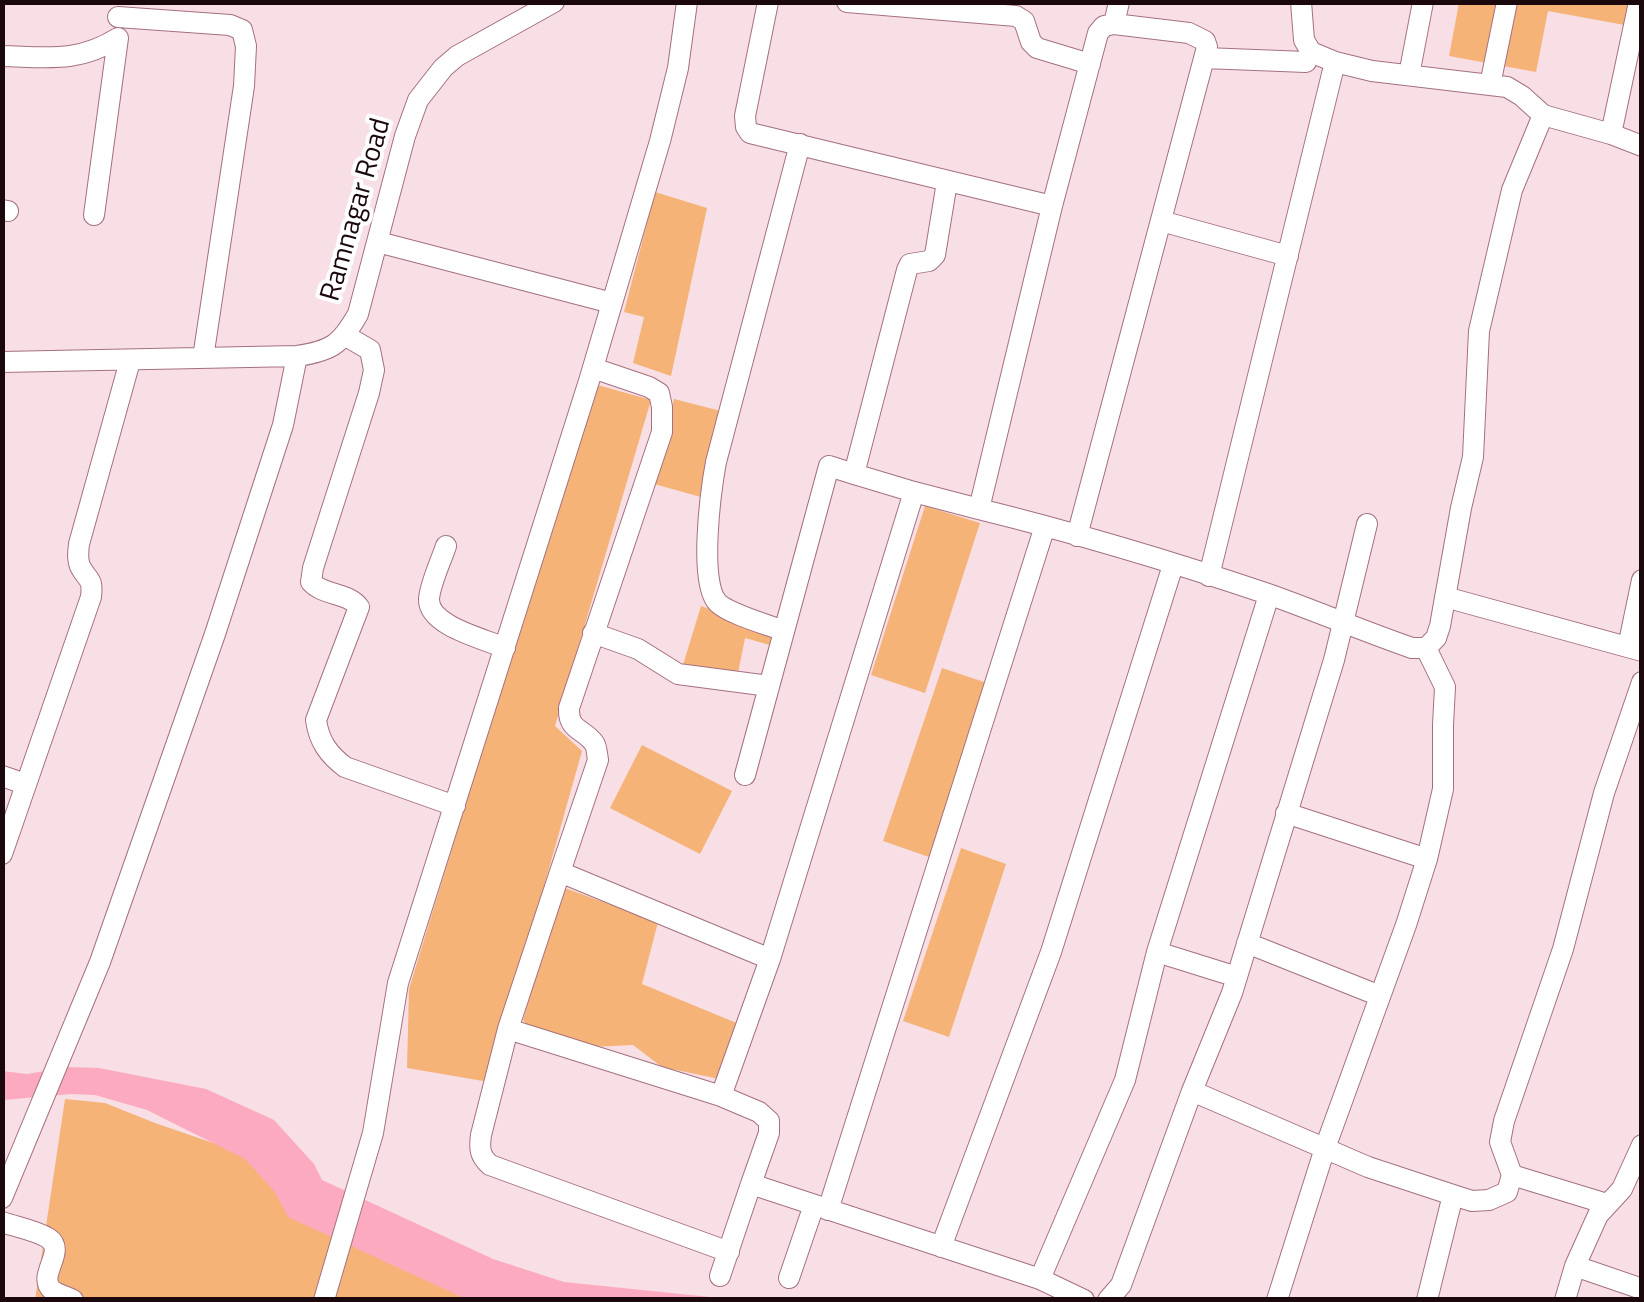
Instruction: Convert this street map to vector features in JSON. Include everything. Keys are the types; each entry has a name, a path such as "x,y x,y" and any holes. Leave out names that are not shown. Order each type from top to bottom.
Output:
{"street":[{"name":"Ramnagar Road","path":"2,362 297,356 332,348 346,336 358,314 418,100 457,56 530,8 554,2"},
{"path":"324,1300 373,1133 398,983 593,368 660,141 678,68 687,2"},
{"path":"768,2 746,116 750,133 1052,206"},
{"path":"847,2 1016,16 1024,20 1037,48 1090,64"},
{"path":"1114,24 1119,2"},
{"path":"1301,2 1304,40 1311,52 1372,72 1508,87 1543,115 1642,146"},
{"path":"1408,75 1423,2"},
{"path":"1490,85 1506,2"},
{"path":"1611,134 1639,2"},
{"path":"2,56 79,56 100,50 118,19"},
{"path":"94,215 118,19"},
{"path":"118,19 230,25 242,30 246,46 244,86 203,358"},
{"path":"979,510 1098,32 1114,24 1196,35 1205,40 1204,58 1077,536"},
{"path":"1204,58 1306,62"},
{"path":"1209,576 1335,62"},
{"path":"744,775 829,466 1173,565 1269,595 1412,648 1426,648 1436,638 1440,626 1473,457 1479,331 1512,190 1543,115"},
{"path":"784,631 721,607 713,598 708,573 710,500 716,462 800,144"},
{"path":"854,474 907,270 910,264 929,261 934,255 947,182"},
{"path":"1162,221 1288,256"},
{"path":"378,242 612,303"},
{"path":"346,336 370,350 374,370 312,582 318,589 355,601 359,606 316,720 318,734 330,755 346,766 455,806"},
{"path":"2,1198 100,962 215,634 283,425 297,356"},
{"path":"2,854 91,597 90,576 81,569 78,558 79,544 130,361"},
{"path":"593,368 649,386 659,394 662,432 569,708 568,718 593,742 598,760 508,1029 479,1148 490,1166 729,1252"},
{"path":"721,1096 770,959 914,492"},
{"path":"1108,1300 1120,1284 1237,976 1334,660 1367,524"},
{"path":"789,1278 821,1208 1045,526"},
{"path":"446,546 430,599 432,612 440,622 505,648"},
{"path":"941,1247 1050,952 1173,565"},
{"path":"1446,597 1635,649 1642,580"},
{"path":"1040,1279 1125,1080 1158,952 1269,595"},
{"path":"593,633 649,654 678,674 769,686"},
{"path":"1277,1300 1325,1148 1427,859 1443,789 1445,687 1426,648"},
{"path":"1192,1091 1368,1167 1453,1196 1490,1200 1507,1192 1512,1176 1500,1142 1504,1121 1562,949 1604,793 1642,682"},
{"path":"2,776 25,784"},
{"path":"1286,812 1427,859"},
{"path":"560,872 770,959"},
{"path":"1247,943 1380,996"},
{"path":"1158,952 1237,976"},
{"path":"508,1029 721,1096 769,1121 769,1133 720,1276"},
{"path":"1565,1300 1598,1215 1622,1189 1642,1145"},
{"path":"1512,1176 1606,1204"},
{"path":"751,1184 1040,1279 1084,1300"},
{"path":"1426,1300 1453,1196"},
{"path":"2,1222 48,1238 54,1244 48,1283 53,1291 74,1300"},
{"path":"1575,1266 1642,1289"}],"shaded area":[{"path":"1459,3 1634,3 1630,26 1548,11 1536,72 1449,56"},
{"path":"655,192 707,208 671,376 633,363 644,317 624,312"},
{"path":"594,384 651,400 555,726 582,751 489,1082 407,1068 409,989"},
{"path":"674,399 721,411 701,497 654,484"},
{"path":"925,506 980,523 925,693 871,675"},
{"path":"701,606 773,632 770,645 745,638 738,673 682,668"},
{"path":"942,668 987,683 929,857 883,841"},
{"path":"642,745 732,791 700,854 610,808"},
{"path":"961,848 1006,864 949,1037 903,1021"},
{"path":"562,887 658,922 642,984 739,1024 724,1080 662,1067 633,1045 547,1049 523,1020"},
{"path":"69,1067 99,1068 206,1089 274,1120 314,1164 322,1180 493,1259 564,1282 730,1299 466,1299 288,1217 274,1191 245,1159 147,1110 95,1095 3,1100 2,1071 27,1074"},
{"path":"65,1099 105,1103 277,1165 510,1300 35,1300"}]}
